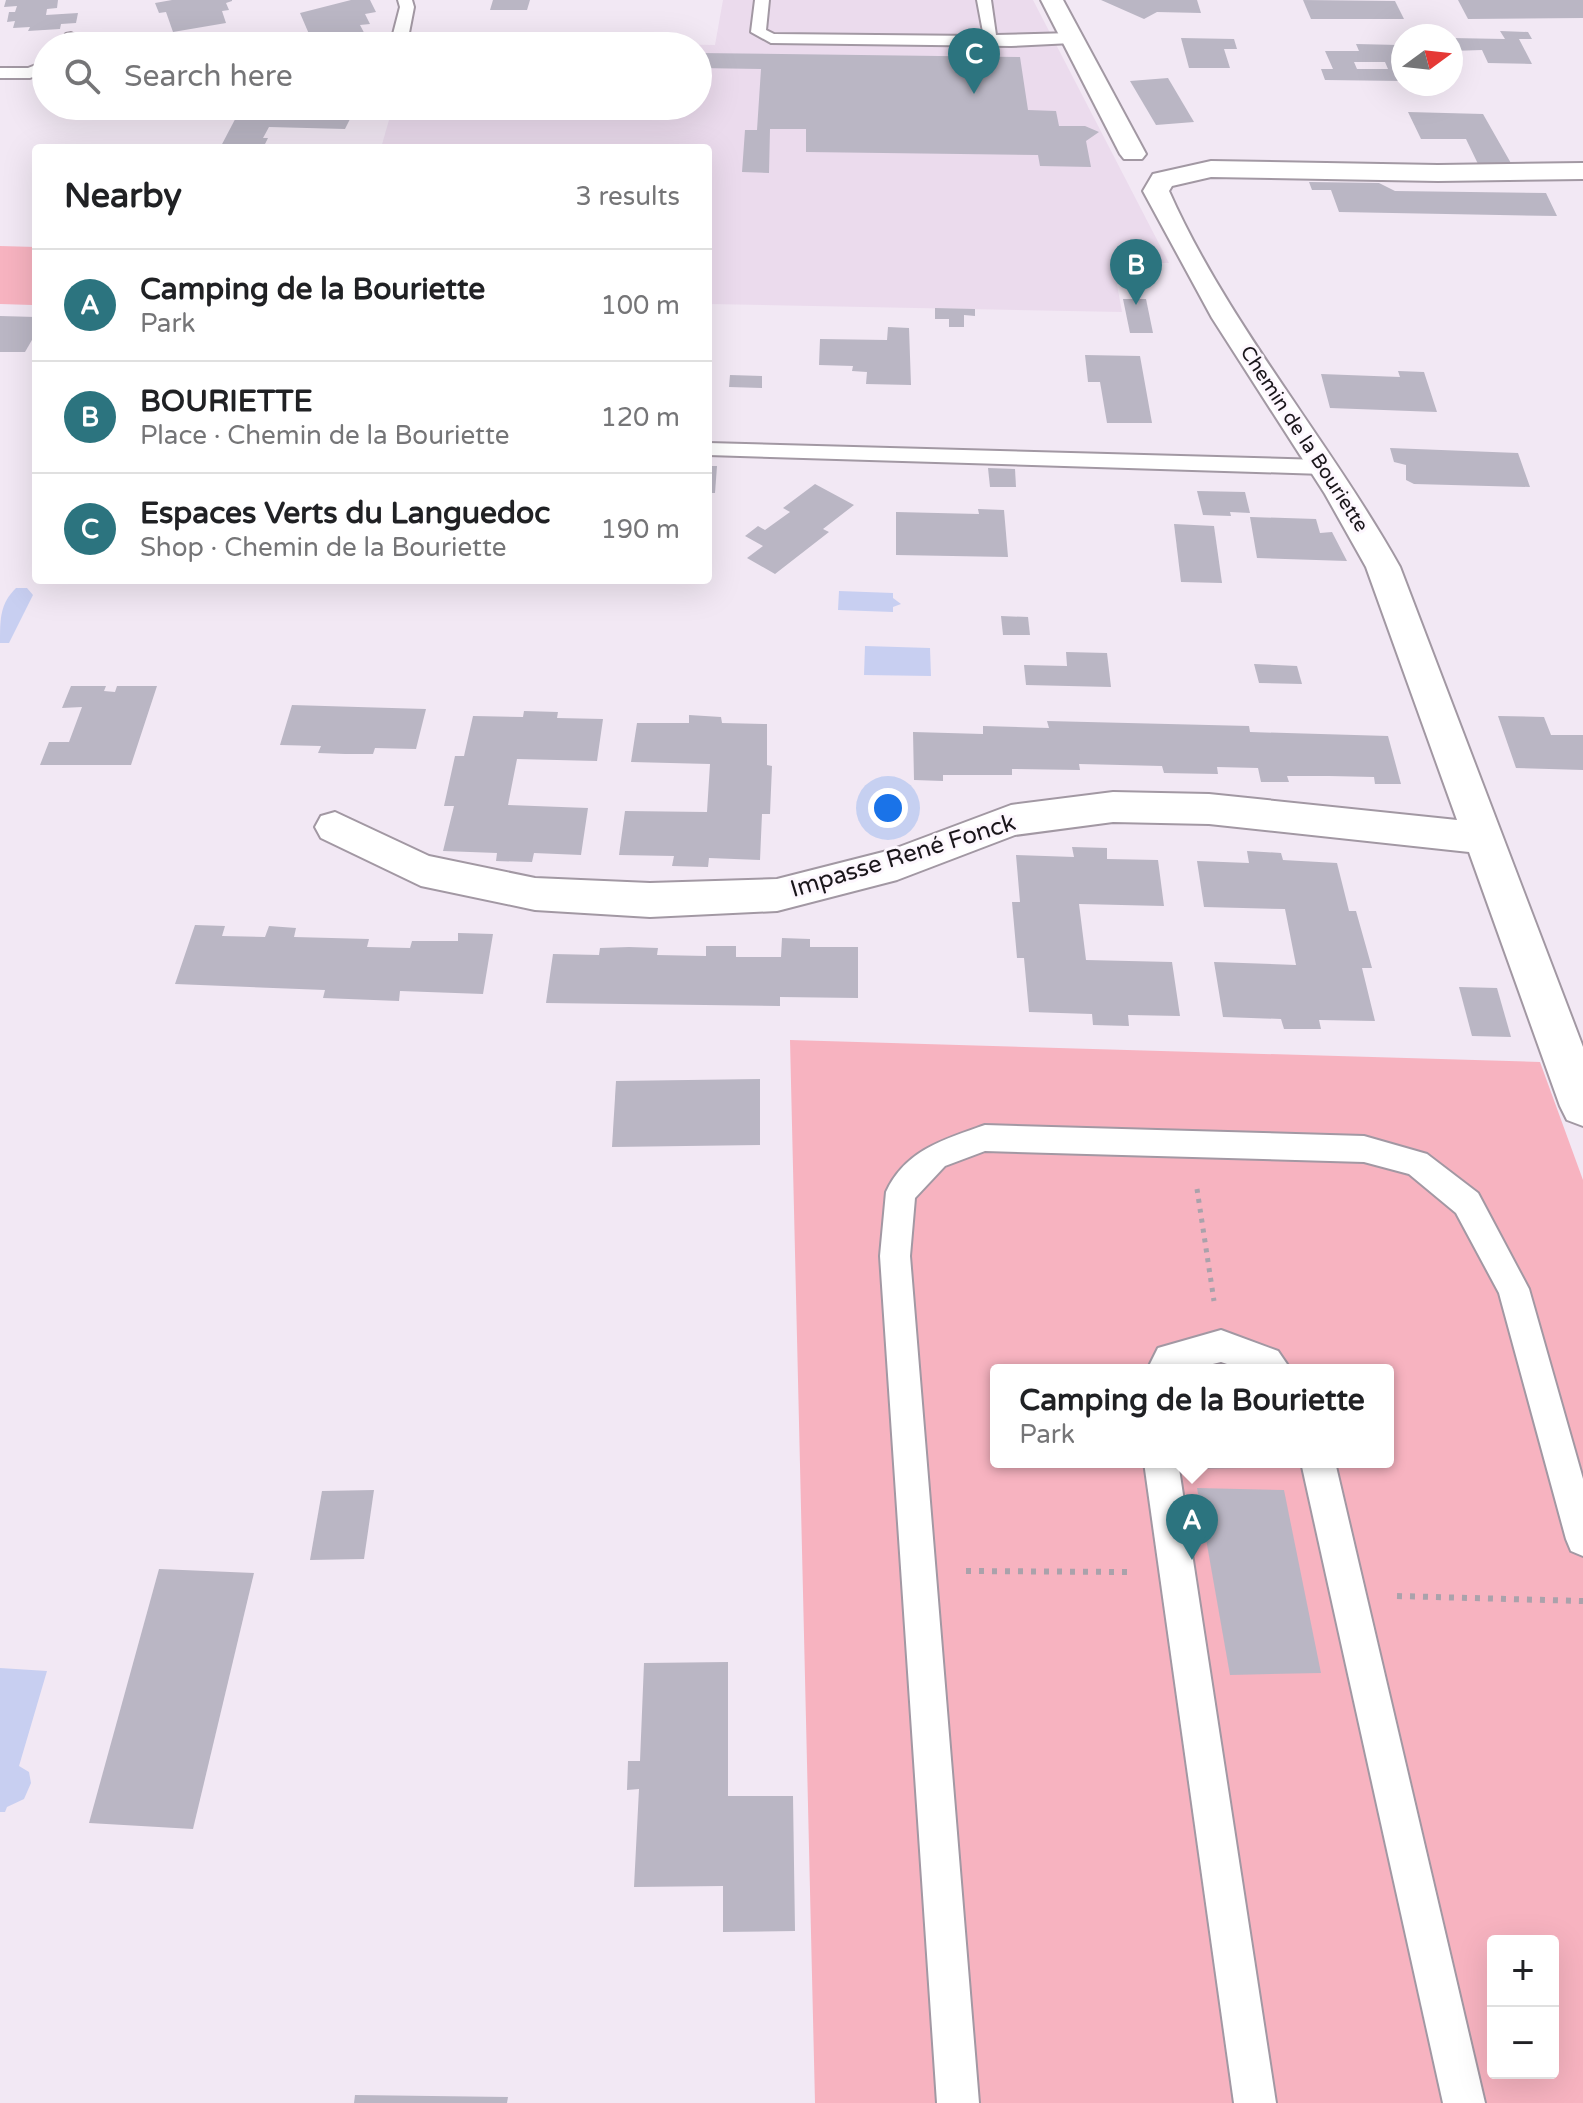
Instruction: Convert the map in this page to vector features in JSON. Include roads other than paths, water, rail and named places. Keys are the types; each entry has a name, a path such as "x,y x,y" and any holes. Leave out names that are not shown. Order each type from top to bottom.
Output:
{"street":[{"path":"1052,0 1133,154"},
{"name":"Chemin de la Bouriette","path":"1583,171 1438,173 1211,169 1162,180 1156,191 1164,211 1221,309 1360,524 1383,567 1583,1106"},
{"name":"Impasse René Fonck","path":"335,827 421,870 535,894 650,900 777,895 897,864 1011,820 1113,807 1209,809 1481,838"}],"lane":[{"path":"401,32 407,7 405,0"},
{"path":"762,0 758,32 771,38 979,41 987,38 999,41 1072,38"},
{"path":"984,0 990,32 987,38"},
{"path":"0,73 32,72"},
{"path":"712,449 1323,467"},
{"path":"958,2103 895,1256 901,1192 935,1156 985,1138 1364,1149 1417,1163 1467,1203 1513,1289 1583,1539"},
{"path":"1166,1364 1169,1359 1221,1346 1269,1364"},
{"path":"1162,1468 1255,2103"},
{"path":"1319,1468 1464,2103"}],"water":[{"path":"16,588 27,588 33,595 9,643 0,643 2,612"},
{"path":"839,591 893,593 893,598 901,604 893,607 893,612 838,610"},
{"path":"865,646 930,648 931,676 864,675"},
{"path":"0,1668 47,1671 19,1766 29,1772 31,1783 24,1799 7,1807 5,1812 0,1812"}],"place":[{"name":"Espaces Verts du Languedoc","path":"974,94"},
{"name":"BOURIETTE","path":"1136,305"},
{"name":"Camping de la Bouriette","path":"1192,1560"}]}
